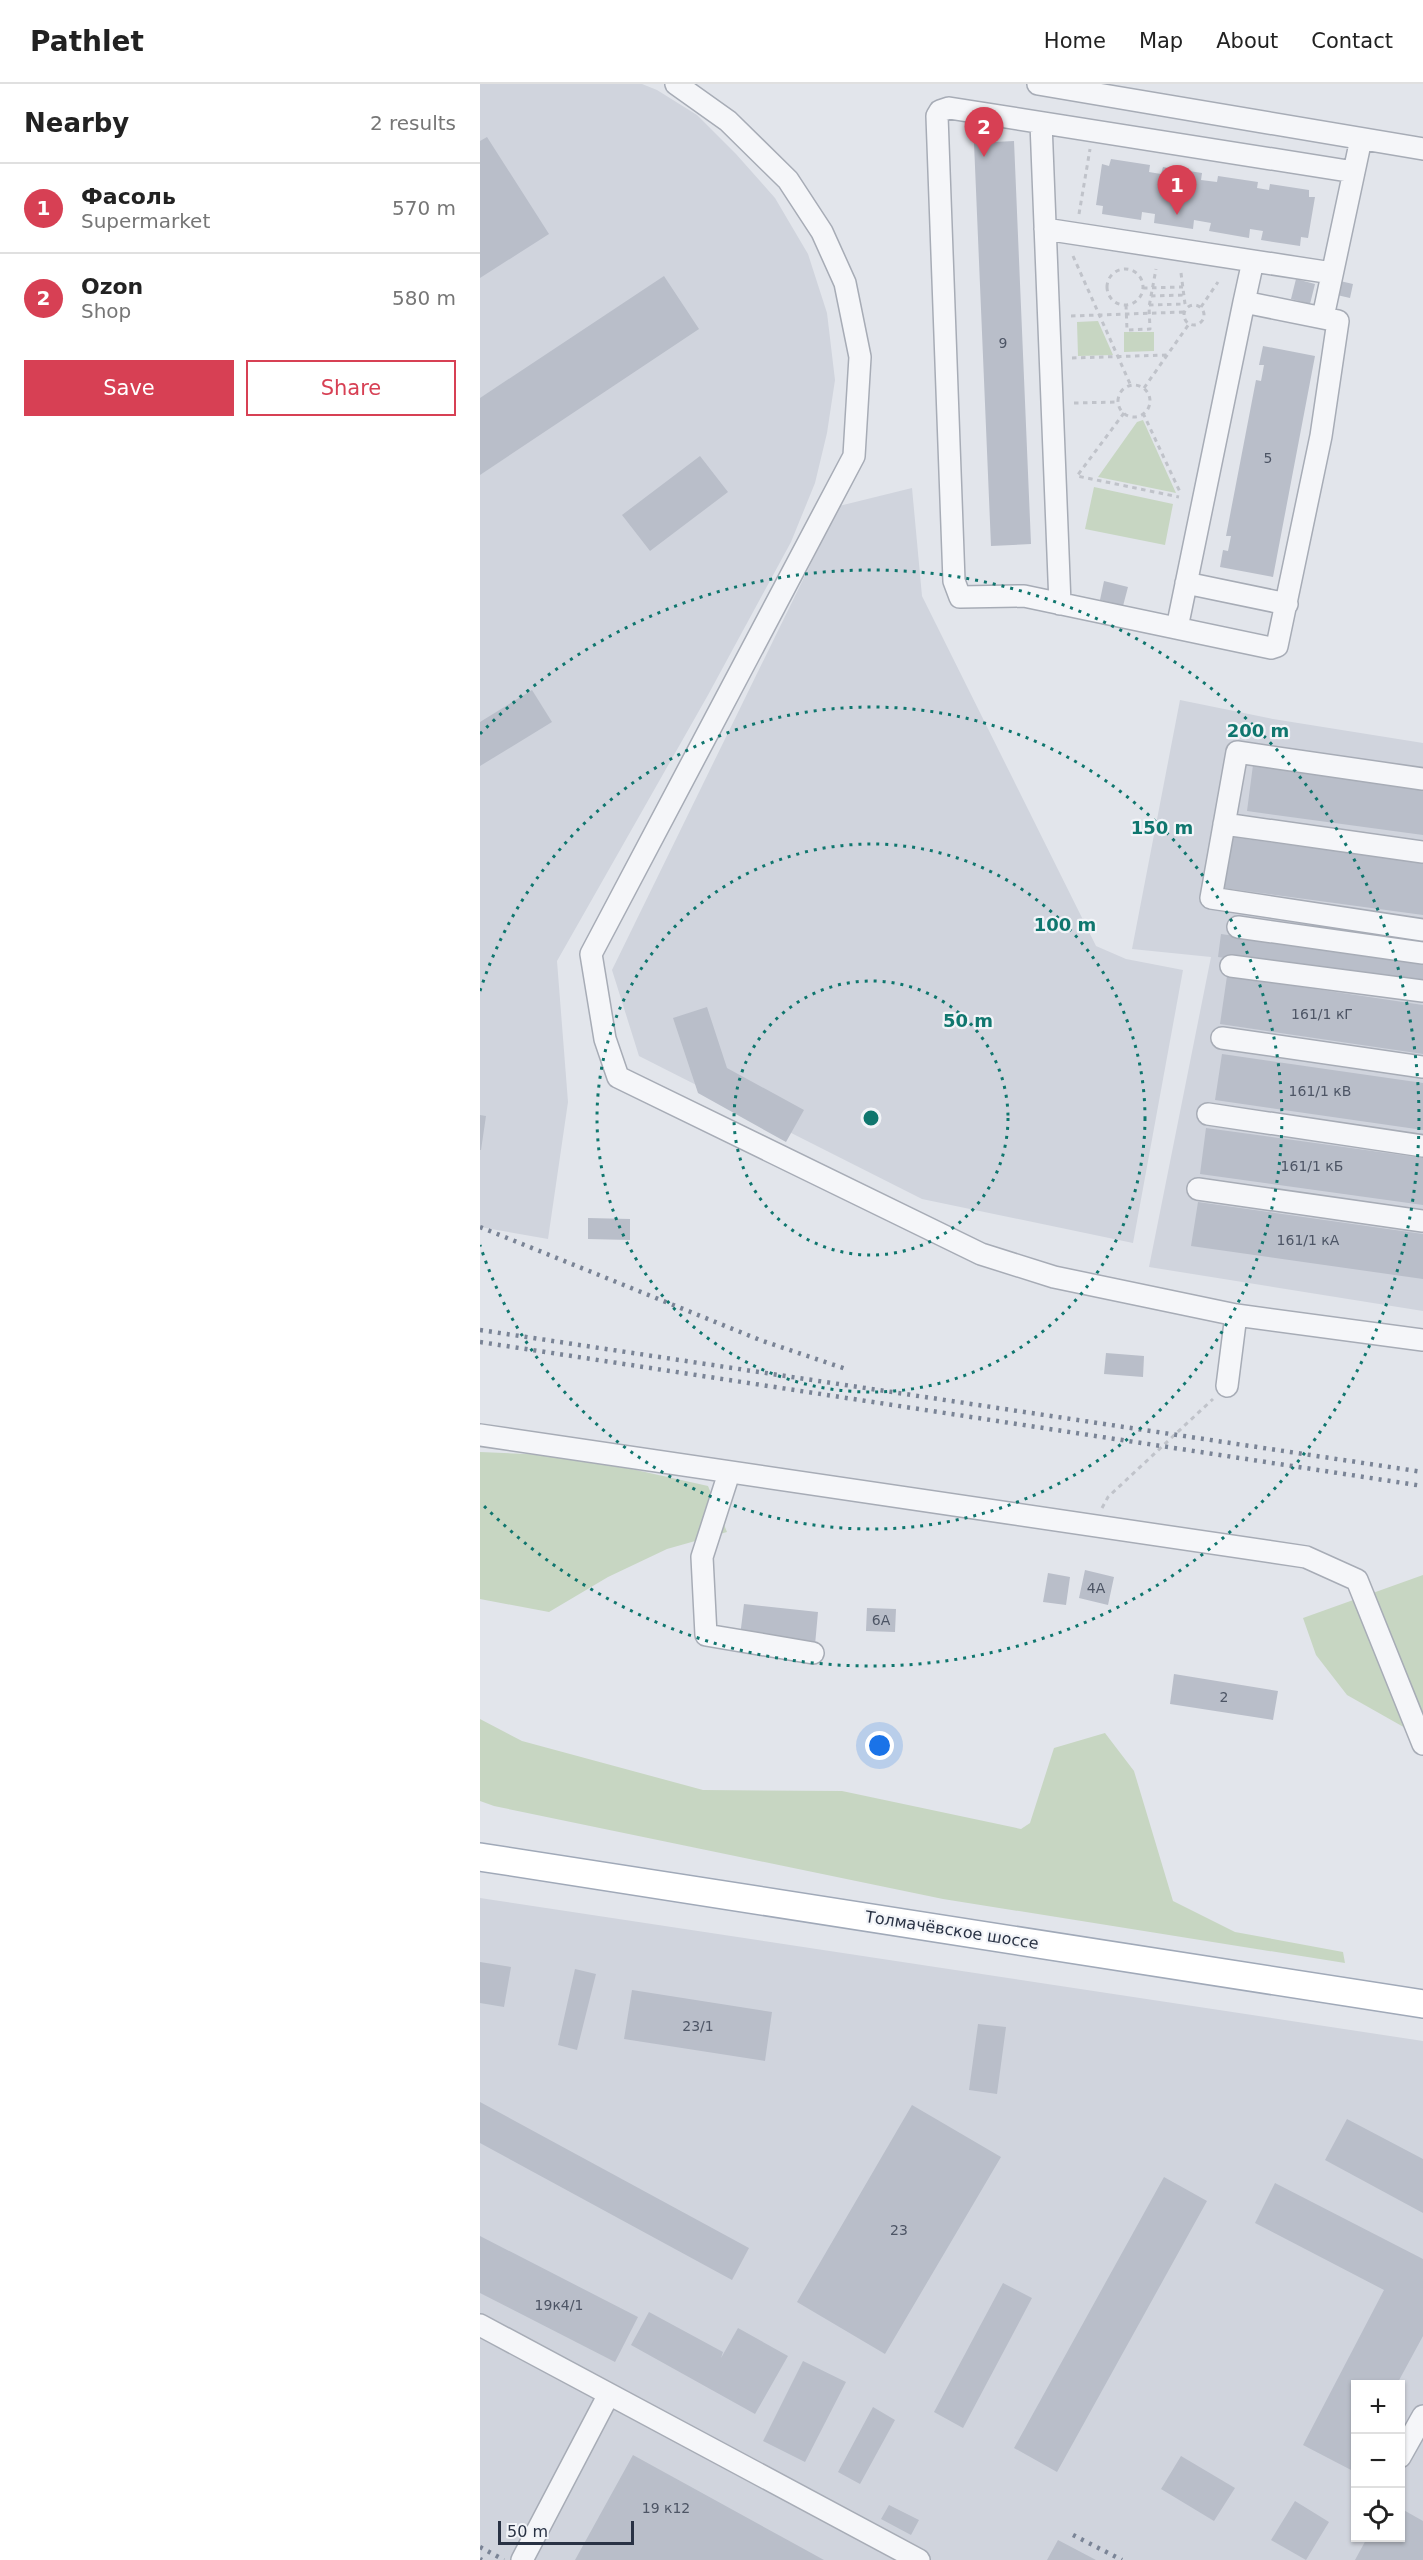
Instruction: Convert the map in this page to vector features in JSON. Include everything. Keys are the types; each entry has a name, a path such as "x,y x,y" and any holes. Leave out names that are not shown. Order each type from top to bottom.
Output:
{"main road":[{"name":"Толмачёвское шоссе","path":"480,1857 1423,2004"}],"street":[{"path":"676,84 728,121 788,180 822,232 845,284 860,357 854,456 591,954 605,1040 618,1077 981,1254 1054,1277 1236,1315 1423,1340"},
{"path":"1038,84 1423,150"},
{"path":"1244,302 1335,319 1339,326 1321,436 1280,643 1271,648 1024,596 960,597 954,580 937,116 940,111 949,108 1354,172"},
{"path":"1041,123 1060,604"},
{"path":"1323,317 1361,139"},
{"path":"1045,229 1332,273"},
{"path":"1177,628 1253,261"},
{"path":"1186,583 1287,604"},
{"path":"1423,779 1237,752 1211,898 1423,930"},
{"path":"1224,824 1423,852"},
{"path":"1238,927 1423,953"},
{"path":"1231,966 1423,991"},
{"path":"1222,1038 1423,1067"},
{"path":"1208,1114 1423,1146"},
{"path":"1198,1189 1423,1221"},
{"path":"1227,1386 1236,1315"},
{"path":"480,1435 1306,1557 1357,1580 1423,1744"},
{"path":"729,1473 702,1557 706,1635 813,1653"},
{"path":"480,2325 918,2560"},
{"path":"522,2560 609,2394"},
{"path":"1405,2450 1423,2416"}],"path":[{"path":"1076,234 1093,131"},
{"path":"1074,256 1131,386"},
{"path":"1129,270 1130,265"},
{"path":"1126,305 1127,330 1150,329 1149,305 1156,269"},
{"path":"1129,270 1137,274 1143,288 1138,299 1126,305 1113,301 1107,288 1117,271 1129,270"},
{"path":"1071,316 1149,313 1185,308 1194,304 1201,307 1204,314 1199,324 1189,324 1185,320 1185,308 1184,295 1181,273"},
{"path":"1201,307 1218,282"},
{"path":"1143,288 1183,287"},
{"path":"1151,296 1184,295"},
{"path":"1149,305 1185,308"},
{"path":"1144,388 1189,324"},
{"path":"1072,358 1167,355"},
{"path":"1131,386 1144,388 1150,399 1143,413 1136,416 1124,413 1118,402 1122,391 1131,386"},
{"path":"1074,404 1118,402"},
{"path":"1124,413 1077,476 1179,497"},
{"path":"1143,413 1180,492"},
{"path":"1093,1526 1108,1497 1227,1386"}],"shaded area":[{"path":"480,84 642,84 657,90 697,115 775,198 808,254 827,313 835,380 827,433 815,483 791,542 708,695 557,961 568,1102 548,1239 480,1227"},
{"path":"912,488 922,596 1096,946 1126,959 1183,970 1133,1243 922,1199 639,1056 612,970 839,506"},
{"path":"1180,700 1273,719 1423,743 1423,1311 1149,1267 1211,957 1132,949"},
{"path":"480,1898 1423,2041 1423,2560 480,2560"}],"green space":[{"path":"1098,321 1113,355 1078,356 1077,322"},
{"path":"1124,332 1154,332 1154,351 1124,352"},
{"path":"1143,420 1176,493 1098,477 1137,422"},
{"path":"1094,487 1173,504 1165,545 1085,529"},
{"path":"480,1452 573,1456 708,1486 727,1532 667,1549 608,1577 549,1612 480,1599"},
{"path":"1423,1575 1423,1738 1347,1695 1316,1655 1303,1618"},
{"path":"480,1719 522,1741 703,1790 842,1791 1021,1829 1030,1823 1054,1748 1105,1733 1134,1771 1173,1901 1235,1932 1343,1952 1345,1963 943,1899 494,1806 480,1801"}],"building":[{"path":"487,137 549,234 480,278 480,141"},
{"path":"1014,141 1031,544 991,546 974,143"},
{"path":"1111,159 1150,165 1149,172 1161,174 1163,167 1202,173 1201,180 1217,182 1218,176 1258,182 1257,188 1269,190 1270,184 1309,190 1309,197 1315,197 1308,238 1301,237 1300,246 1261,240 1263,231 1250,229 1249,238 1209,231 1211,223 1194,220 1193,229 1154,223 1155,214 1142,212 1141,220 1102,214 1103,206 1096,205 1102,164 1109,166"},
{"path":"664,276 699,329 480,475 480,398"},
{"path":"1296,279 1315,284 1310,304 1291,299"},
{"path":"1340,281 1353,284 1350,298 1337,295"},
{"path":"1263,346 1315,356 1273,577 1220,567 1223,550 1228,551 1231,536 1226,536 1256,380 1261,381 1264,365 1259,365"},
{"path":"700,456 728,492 650,551 622,515"},
{"path":"1104,581 1128,587 1123,606 1100,600"},
{"path":"532,690 552,722 480,766 480,722"},
{"path":"1253,765 1423,789 1423,835 1247,811"},
{"path":"1223,836 1423,863 1423,915 1216,887"},
{"path":"1221,934 1423,963 1423,986 1218,957"},
{"path":"1227,976 1423,1005 1423,1054 1220,1024"},
{"path":"707,1007 727,1068 804,1110 786,1142 698,1093 673,1018"},
{"path":"1222,1054 1423,1083 1423,1130 1215,1100"},
{"path":"480,1115 486,1116 481,1150 480,1150"},
{"path":"1206,1128 1423,1158 1423,1205 1200,1174"},
{"path":"1198,1202 1423,1234 1423,1279 1191,1246"},
{"path":"588,1218 630,1219 630,1240 588,1239"},
{"path":"1106,1353 1144,1356 1143,1377 1104,1374"},
{"path":"1085,1570 1114,1577 1108,1605 1079,1598"},
{"path":"1048,1573 1070,1577 1066,1605 1043,1602"},
{"path":"744,1604 818,1612 815,1645 740,1636"},
{"path":"867,1608 896,1609 895,1632 866,1631"},
{"path":"1174,1674 1278,1691 1273,1720 1170,1704"},
{"path":"480,1962 511,1967 504,2007 480,2003"},
{"path":"575,1969 596,1974 577,2050 558,2045"},
{"path":"632,1990 772,2012 765,2061 624,2039"},
{"path":"978,2024 1006,2027 997,2094 969,2090"},
{"path":"480,2102 749,2248 732,2280 480,2143"},
{"path":"912,2105 1001,2157 885,2354 797,2302"},
{"path":"1347,2119 1423,2159 1423,2213 1325,2160"},
{"path":"1164,2177 1207,2201 1057,2472 1014,2448"},
{"path":"1275,2183 1423,2259 1423,2336 1399,2380 1351,2380 1351,2470 1303,2445 1384,2290 1255,2223"},
{"path":"480,2236 638,2317 615,2362 480,2293"},
{"path":"1003,2283 1032,2298 963,2428 934,2412"},
{"path":"649,2312 723,2352 721,2358 738,2328 788,2356 755,2414 631,2345"},
{"path":"803,2361 846,2382 805,2462 763,2441"},
{"path":"873,2407 895,2420 860,2484 838,2472"},
{"path":"633,2455 824,2560 575,2560"},
{"path":"1181,2456 1235,2488 1214,2521 1161,2489"},
{"path":"1295,2501 1329,2522 1306,2560 1271,2540"},
{"path":"889,2505 919,2520 911,2535 881,2519"},
{"path":"1405,2511 1423,2521 1423,2560 1355,2560 1365,2542 1405,2542"},
{"path":"1058,2540 1096,2560 1047,2560"}],"railway":[{"path":"480,1227 760,1340 849,1370"},
{"path":"480,1330 1423,1472"},
{"path":"480,1342 1423,1486"},
{"path":"1073,2535 1122,2560"},
{"path":"480,2547 504,2560"}],"place":[{"name":"Ozon","path":"984,157"},
{"name":"Фасоль","path":"1177,215"}]}
